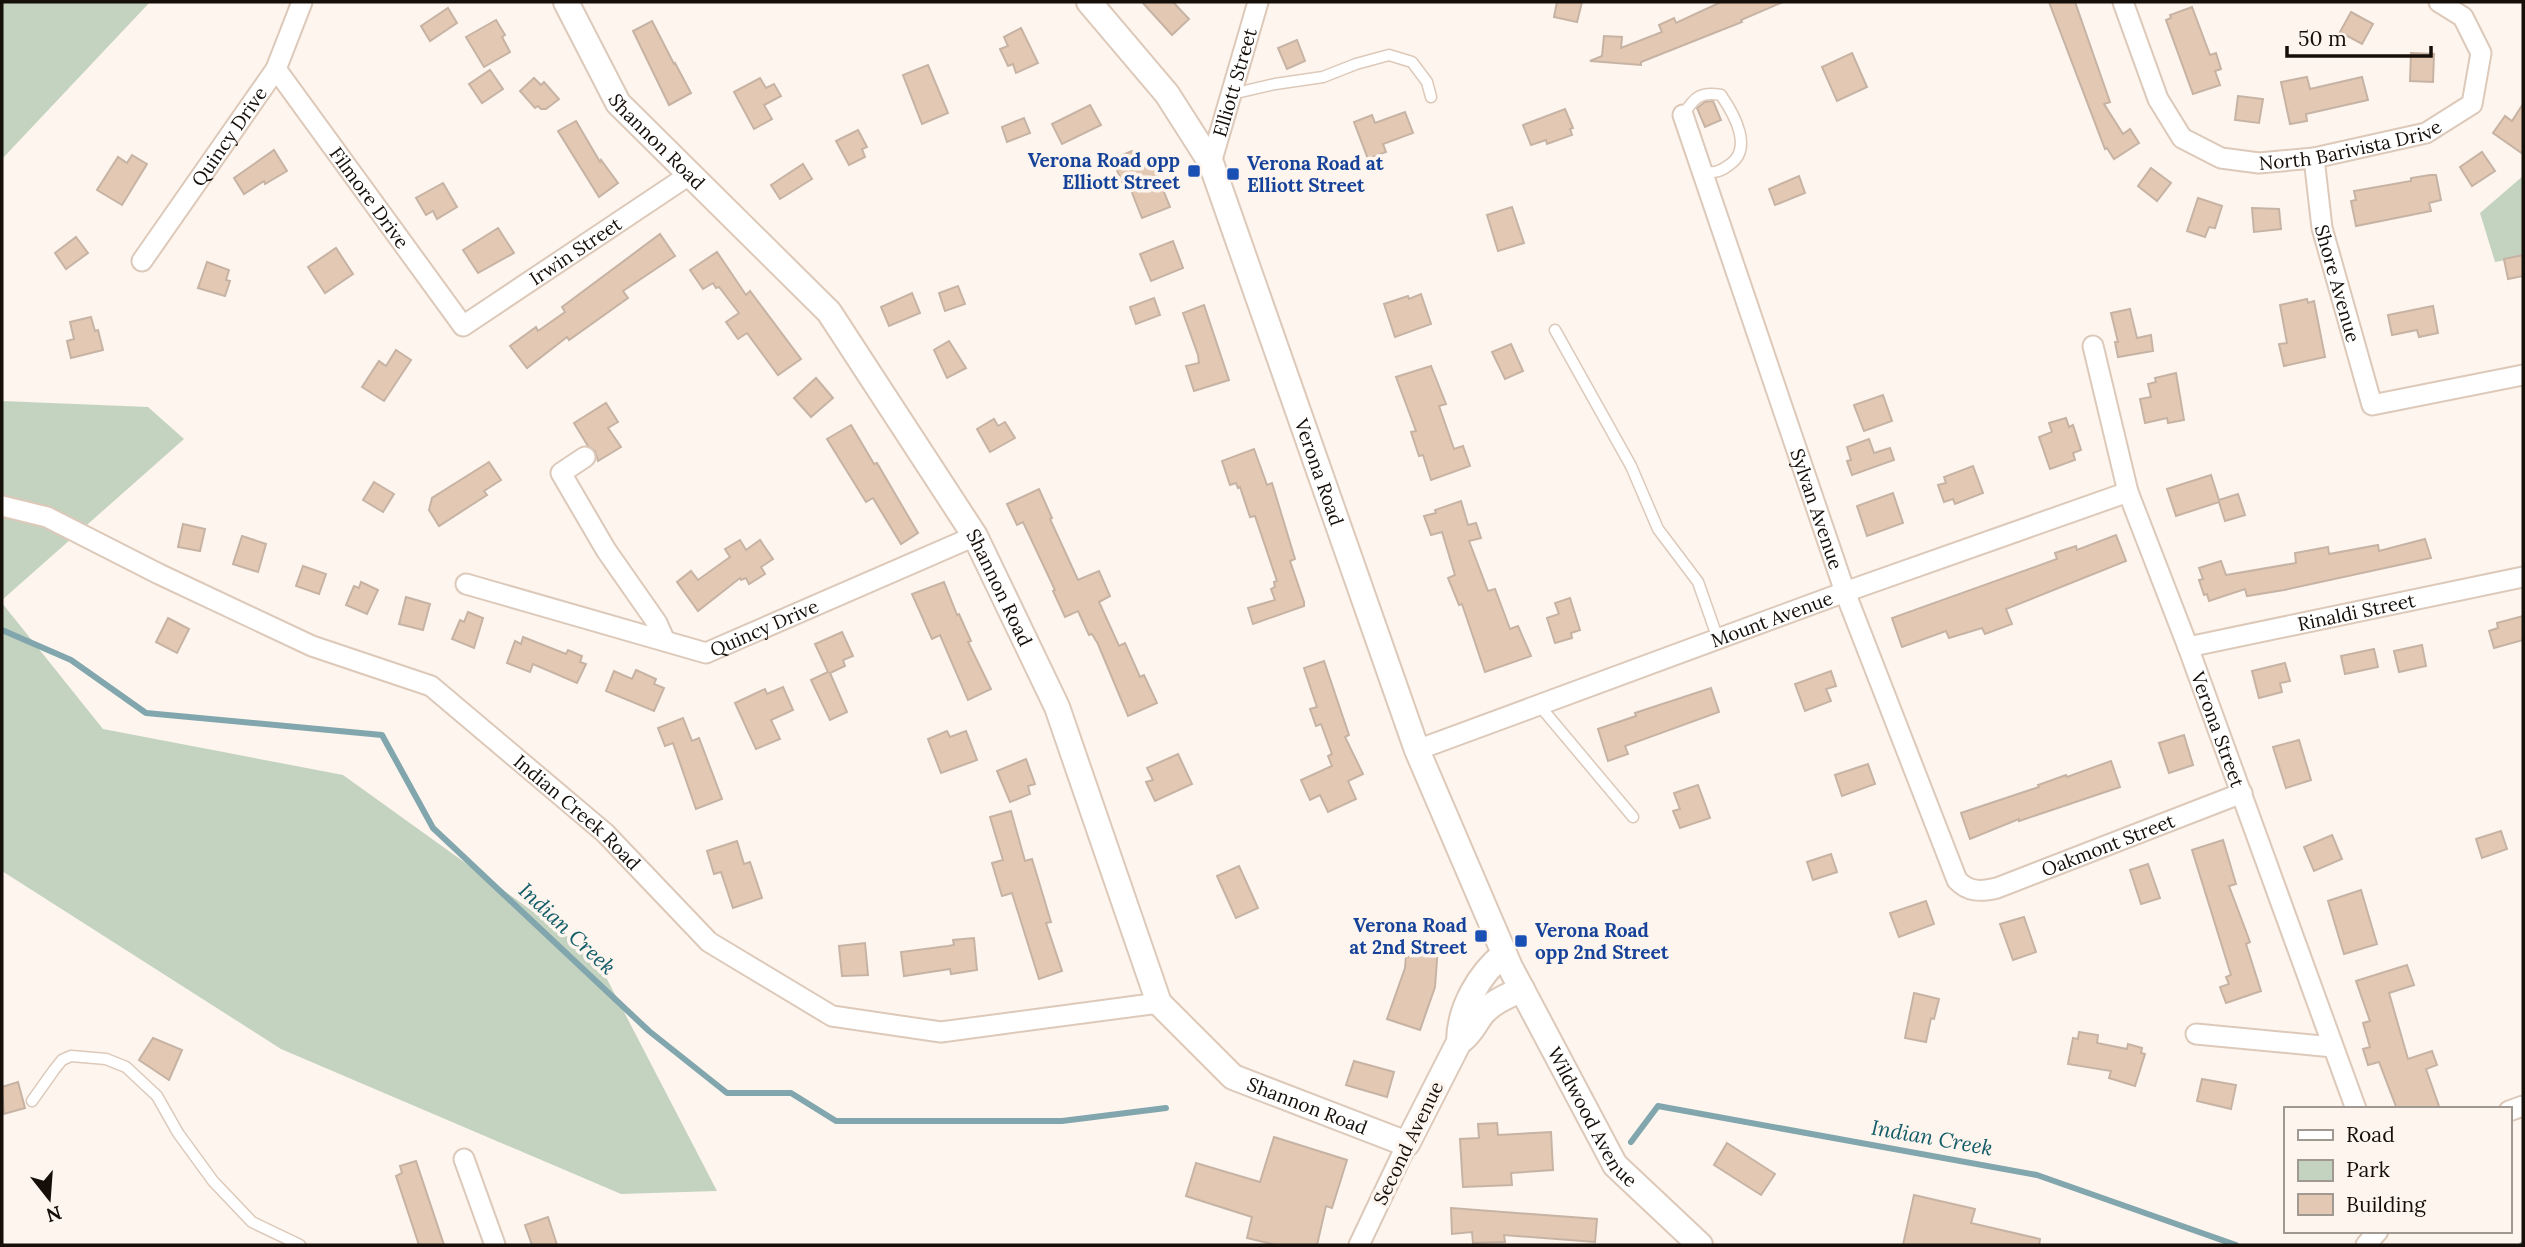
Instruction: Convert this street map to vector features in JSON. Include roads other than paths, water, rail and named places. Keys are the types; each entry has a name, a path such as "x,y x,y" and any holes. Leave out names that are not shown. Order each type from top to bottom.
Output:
{"street":[{"name":"Quincy Drive","path":"142,261 276,69 302,2"},
{"name":"Shannon Road","path":"566,2 618,103 829,312 975,536 1057,707 1159,1003 1233,1077 1407,1144"},
{"name":"Verona Road","path":"1089,2 1167,94 1211,163 1417,750 1512,970"},
{"name":"Elliott Street","path":"1211,163 1258,2"},
{"name":"North Barivista Drive","path":"2123,2 2158,99 2182,138 2221,158 2259,163 2314,158 2426,134 2472,104 2481,53 2463,17 2439,2"},
{"name":"Filmore Drive","path":"276,69 463,326"},
{"name":"Sylvan Avenue","path":"1683,115 1845,592 1957,880 1973,890"},
{"name":"Shore Avenue","path":"2314,158 2322,228 2372,405 2523,375"},
{"name":"Irwin Street","path":"463,326 689,175"},
{"name":"Verona Street","path":"2093,346 2128,492 2242,793 2355,1107"},
{"path":"585,457 561,473 606,550 657,623 665,641"},
{"name":"Mount Avenue","path":"1417,750 1845,592 2128,492"},
{"name":"Indian Creek Road","path":"2,506 47,517 159,574 312,646 431,685 605,834 709,942 832,1016 941,1032 1159,1003"},
{"name":"Quincy Drive","path":"466,584 706,653 975,536"},
{"name":"Rinaldi Street","path":"2188,647 2523,577"},
{"name":"Oakmont Street","path":"1973,890 1997,888 2242,793"},
{"name":"Second Avenue","path":"1359,1245 1459,1042 1470,1034 1484,1013 1502,998 1512,970 1488,967 1469,1000 1459,1029 1459,1042"},
{"name":"Wildwood Avenue","path":"1512,970 1615,1165 1700,1245"},
{"path":"2196,1034 2333,1048"},
{"path":"464,1159 495,1245"}],"lane":[{"path":"1231,94 1322,77 1389,55 1412,62 1427,82 1431,97"},
{"path":"1683,115 1699,96 1709,93 1721,95 1738,130 1742,148 1735,162 1720,172 1703,172"},
{"path":"1555,330 1631,466 1658,529 1698,582 1718,639"},
{"path":"1539,705 1633,817"},
{"path":"32,1101 62,1060 71,1056 106,1059 126,1067 157,1096 178,1133 214,1181 245,1214 253,1222 300,1245"}],"waterway":[{"name":"Indian Creek","path":"2,630 71,660 146,713 382,735 433,828 649,1031 727,1093 791,1093 836,1121 1062,1121 1166,1108"},
{"name":"Indian Creek","path":"1631,1142 1658,1106 2037,1175 2236,1245"}],"place":[{"name":"Verona Road opp Elliott Street","path":"1194,171"},
{"name":"Verona Road at Elliott Street","path":"1233,174"},
{"name":"Verona Road at 2nd Street","path":"1481,936"},
{"name":"Verona Road opp 2nd Street","path":"1521,941"}]}
